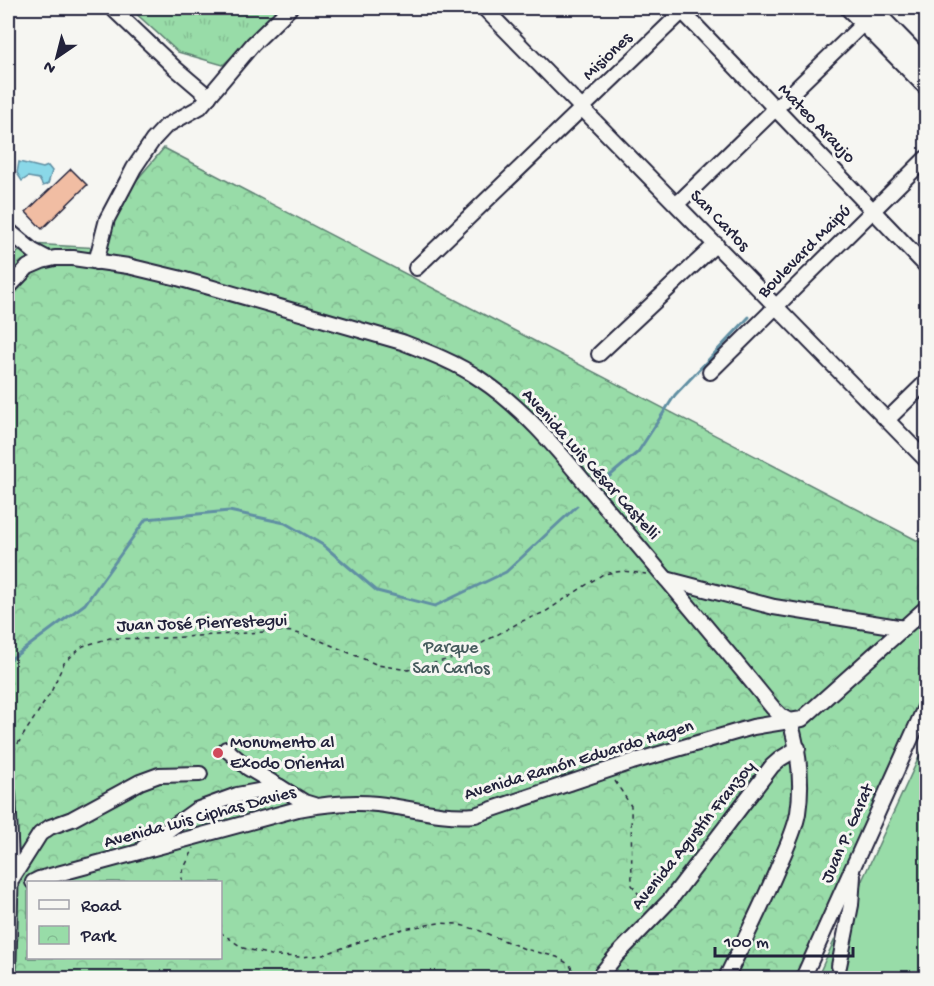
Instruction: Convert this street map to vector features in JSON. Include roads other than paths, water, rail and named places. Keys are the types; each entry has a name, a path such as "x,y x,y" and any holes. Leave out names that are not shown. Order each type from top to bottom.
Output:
{"main road":[{"path":"850,8 870,14 927,65"},
{"path":"870,14 927,85"}],"street":[{"path":"112,8 209,97"},
{"path":"96,262 107,219 134,168 153,140 166,126 200,106 253,45 290,8"},
{"name":"San Carlos","path":"484,8 927,460"},
{"name":"Misiones","path":"416,268 682,9"},
{"name":"Mateo Araujo","path":"682,9 927,266"},
{"path":"677,204 870,14"},
{"name":"Boulevard Maipú","path":"710,372 927,158"},
{"path":"8,230 48,260"},
{"path":"599,354 716,244"},
{"name":"Avenida Luis César Castelli","path":"48,260 73,258 128,266 178,278 402,342 478,378 501,394 555,448 773,708 790,721"},
{"path":"8,288 28,267 48,260"},
{"path":"887,420 927,382"},
{"path":"666,579 774,607 904,628"},
{"name":"Avenida Ramón Eduardo Hagen","path":"379,804 423,814 454,817 475,815 608,770 753,728 802,719 927,608"},
{"name":"Juan P. Garat","path":"803,978 927,705"},
{"path":"726,978 764,901 793,832 798,812 800,769 798,748 790,721"},
{"name":"Avenida Agustín Franzoy","path":"598,978 670,900 772,766 798,748"},
{"path":"226,749 248,768 304,802 314,806 335,803"},
{"path":"11,880 40,834 50,827 72,819 140,782 159,775 200,774"},
{"path":"134,854 196,810 237,795 280,787"},
{"path":"8,793 11,880 8,978"},
{"name":"Avenida Luis Ciphas Davies","path":"35,881 298,809 335,803 379,804"},
{"path":"839,966 854,867"},
{"path":"10,895 27,886"}],"water":[{"path":"19,162 43,168 48,166 52,171 48,184 43,186 39,179 28,177 22,181 17,173"}],"waterway":[{"path":"599,485 638,452 675,395 749,317"},
{"path":"11,659 85,604 146,519 229,511 285,523 323,545 377,591 435,606 506,572 577,506"}],"place":[{"name":"Monumento al Exodo Oriental","path":"218,753"}],"park label":[{"name":"Parque San Carlos","path":"451,658"}]}
